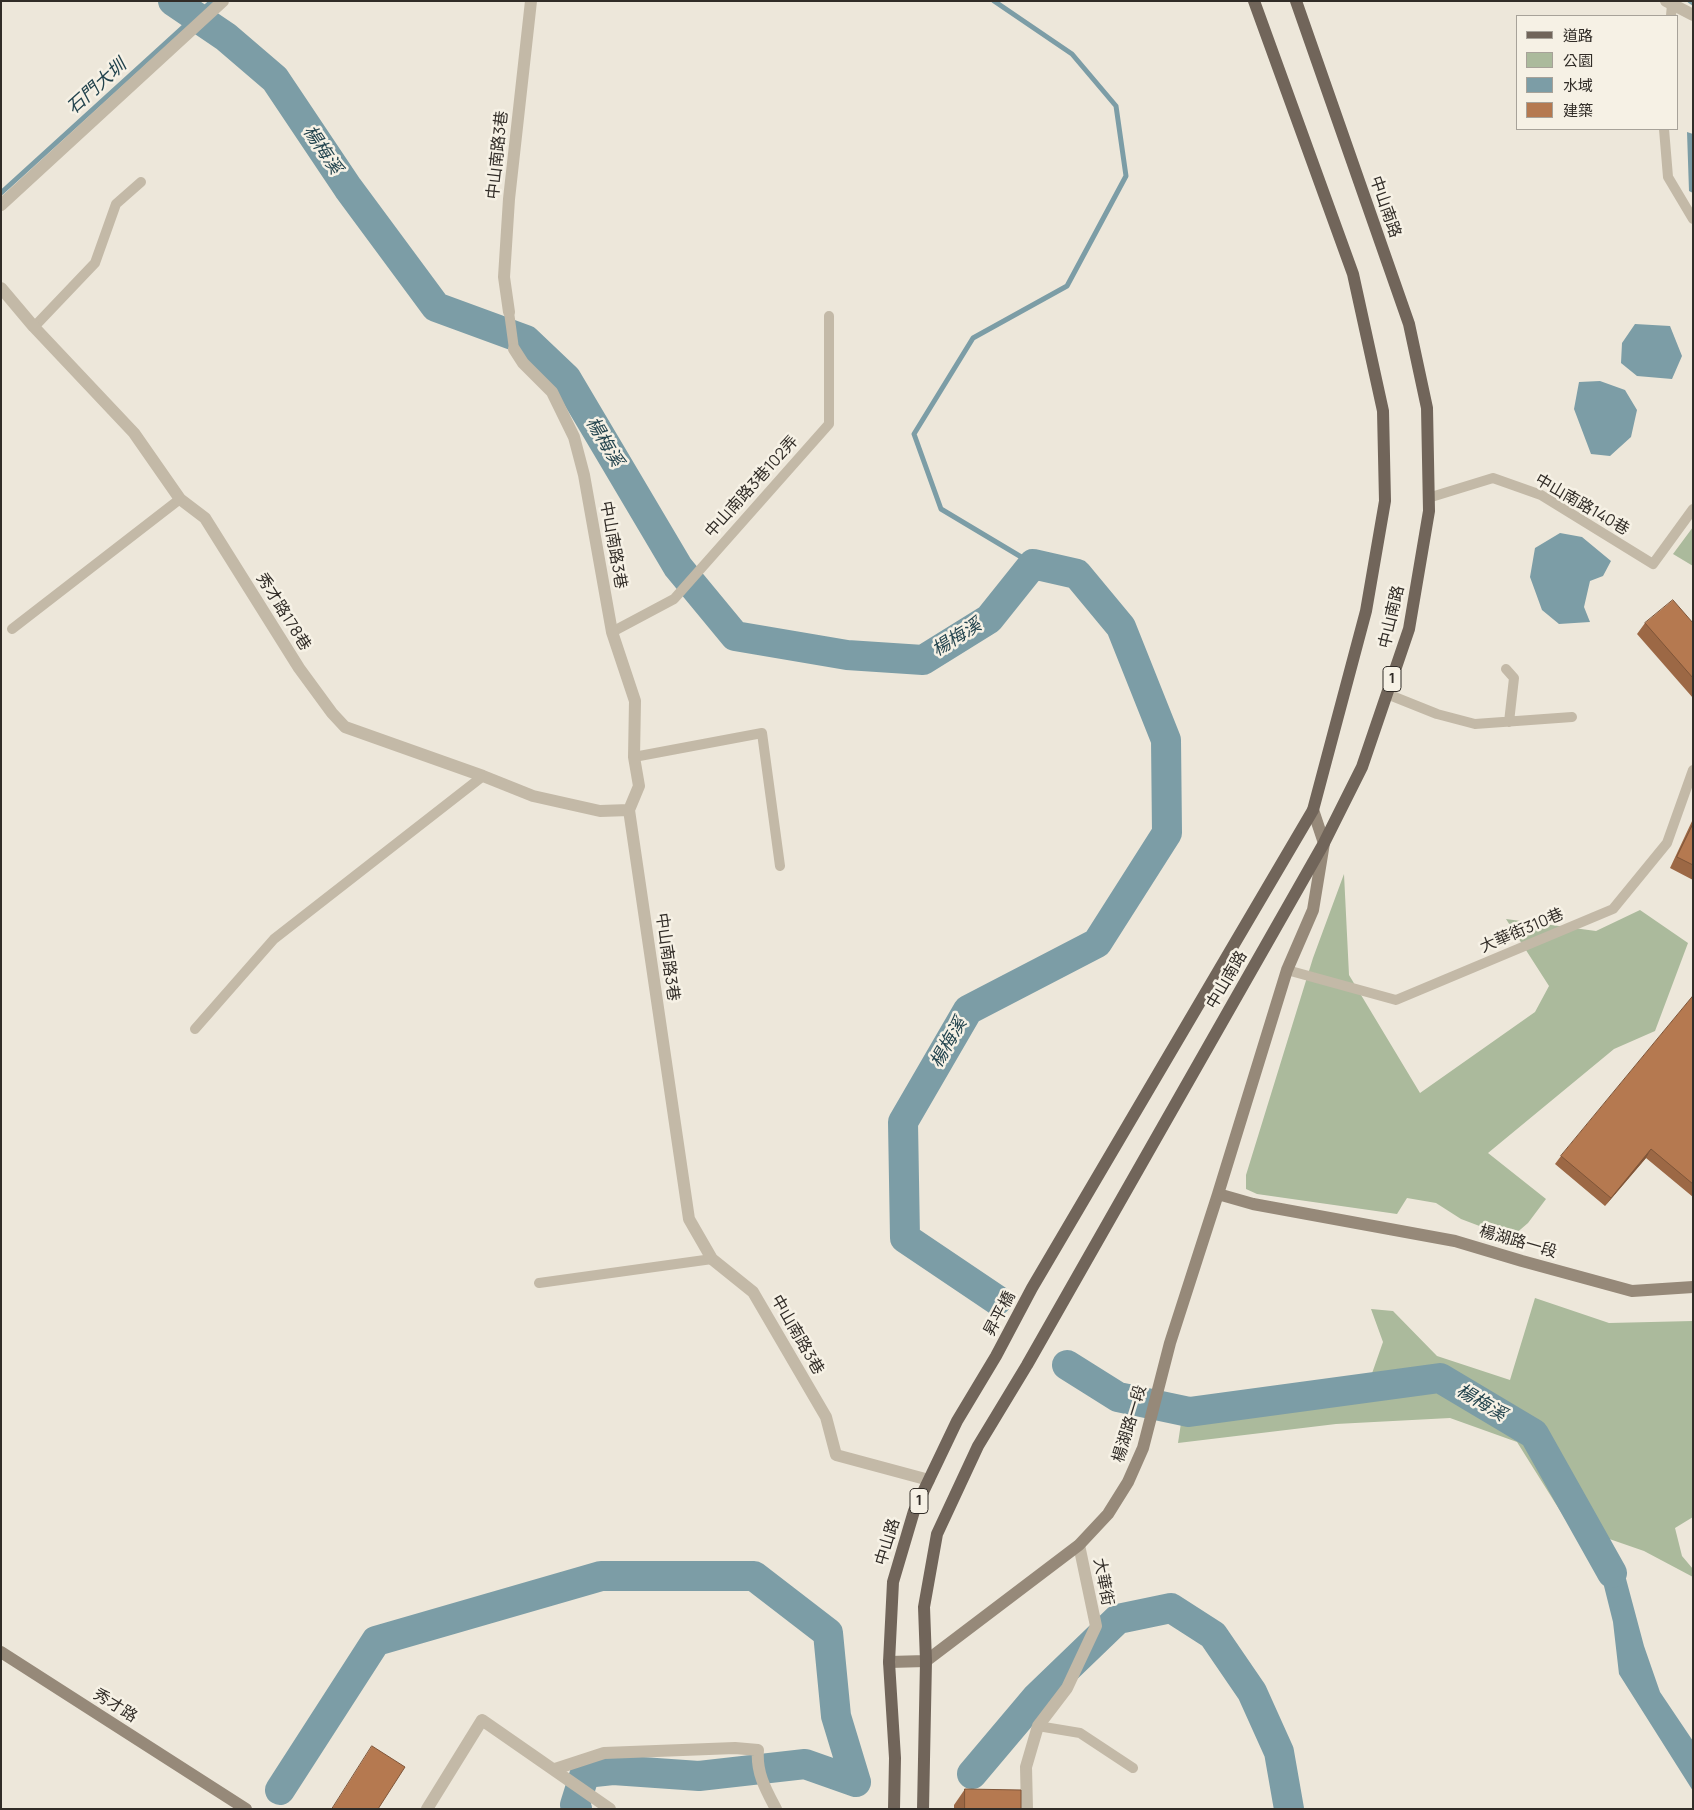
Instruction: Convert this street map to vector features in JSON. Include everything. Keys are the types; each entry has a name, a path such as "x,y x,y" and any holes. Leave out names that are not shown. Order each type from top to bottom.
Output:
{"main road":[{"name":"中山南路","path":"1032,1288 1313,810 1367,602 1385,502 1383,411 1353,274 1254,1"},
{"name":"中山南路","path":"926,1661 924,1607 937,1534 978,1446 1027,1365 1324,843 1362,767 1409,629 1428,511 1427,408 1408,324 1296,1"},
{"name":"昇平橋","path":"996,1356 1032,1288"},
{"name":"中山路","path":"894,1808 895,1758 889,1662 893,1582 914,1511 957,1421 996,1356"},
{"name":"1","path":"923,1809 926,1661"}],"street":[{"path":"1,205 223,1"},
{"name":"中山南路3巷","path":"508,312 504,277 509,199 531,1"},
{"path":"1670,7 1693,15"},
{"name":"秀才路178巷","path":"1,288 34,327 134,433 180,499 205,518 299,668 332,713 345,727 543,798 600,812 629,810"},
{"name":"中山南路3巷","path":"514,349 523,363 552,392 574,437 584,475 612,632 635,701 634,757 638,786 629,810 690,1219 712,1260 753,1292 826,1417 836,1455 929,1480"},
{"name":"楊湖路一段","path":"926,1661 1079,1545 1108,1514 1128,1482 1142,1448 1170,1343 1287,970 1313,910 1324,843 1313,810"},
{"name":"楊湖路一段","path":"1218,1194 1253,1204 1455,1240 1522,1261 1632,1291 1693,1287"},
{"name":"大華街","path":"1038,1726 1067,1688 1096,1626 1079,1545"},
{"name":"秀才路","path":"1,1652 246,1809"},
{"path":"889,1662 926,1661"},
{"path":"427,1809 482,1720 608,1807"},
{"path":"1027,1809 1026,1767 1038,1726"},
{"path":"555,1769 604,1753 735,1748 758,1750 761,1780 776,1809"}],"lane":[{"path":"1664,130 1668,177 1693,219"},
{"path":"34,327 95,263 116,204 141,182"},
{"path":"508,312 514,349"},
{"name":"中山南路3巷102弄","path":"612,632 674,599 829,424 829,316"},
{"name":"中山南路140巷","path":"1428,498 1493,478 1541,495 1653,564 1693,509"},
{"path":"12,629 180,499"},
{"path":"1506,669 1514,678 1509,722"},
{"path":"1387,694 1437,714 1475,724 1572,717"},
{"path":"634,757 762,733 780,866"},
{"name":"大華街310巷","path":"1287,970 1396,1000 1613,909 1667,844 1693,770"},
{"path":"195,1029 274,939 483,776"},
{"path":"539,1283 712,1260"},
{"path":"1038,1726 1080,1733 1133,1768"}],"green space":[{"path":"1693,527 1693,566 1673,554"},
{"path":"1344,874 1349,975 1420,1093 1535,1012 1549,986 1506,919 1596,931 1640,910 1688,943 1655,1031 1614,1049 1488,1153 1546,1199 1528,1223 1514,1235 1498,1233 1461,1219 1436,1203 1407,1198 1397,1214 1257,1194 1246,1189 1246,1175 1313,958"},
{"path":"1535,1298 1609,1323 1693,1321 1693,1517 1675,1528 1682,1556 1693,1569 1693,1577 1644,1551 1569,1525 1517,1442 1450,1418 1336,1424 1178,1443 1181,1423 1363,1399 1383,1342 1371,1309 1393,1311 1437,1356 1510,1380"}],"water":[{"path":"1687,132 1693,134 1693,193 1689,191"},
{"path":"1635,324 1670,326 1682,356 1672,379 1637,376 1621,363 1622,343"},
{"path":"1600,381 1625,390 1637,410 1631,437 1610,456 1591,454 1574,409 1579,382"},
{"path":"1560,533 1582,537 1611,561 1603,576 1590,581 1584,607 1590,622 1559,624 1542,610 1530,577 1535,548"},
{"path":"1592,1538 1621,1560 1644,1646 1660,1692 1693,1741 1693,1791 1619,1674 1613,1622"}],"building":[{"path":"1673,600 1693,623 1693,678 1645,623"},
{"path":"1693,824 1693,865 1677,857"},
{"path":"1693,996 1693,1184 1651,1149 1611,1198 1561,1156"},
{"path":"372,1746 405,1767 378,1809 332,1809"},
{"path":"965,1789 1021,1790 1021,1809 965,1809"}],"waterway":[{"name":"楊梅溪","path":"173,1 226,37 275,79 348,188 436,307 526,340 566,378 678,567 735,636 847,655 923,660 989,619 1033,564 1077,574 1121,627 1166,740 1167,833 1097,943 968,1010 903,1122 905,1238 997,1300"},
{"name":"石門大圳","path":"1,193 212,1"},
{"path":"994,1 1072,54 1116,106 1126,176 1067,286 973,338 914,434 941,509 1033,564"},
{"name":"楊梅溪","path":"1067,1365 1118,1397 1189,1412 1440,1378 1534,1434 1612,1573"},
{"path":"280,1790 376,1641 601,1576 754,1576 828,1633 836,1716 856,1782"},
{"path":"972,1774 1037,1697 1118,1619 1171,1608 1213,1635 1252,1692 1279,1752 1289,1809"},
{"path":"577,1809 575,1805 585,1773 613,1770 699,1776 805,1764 856,1782"}]}
